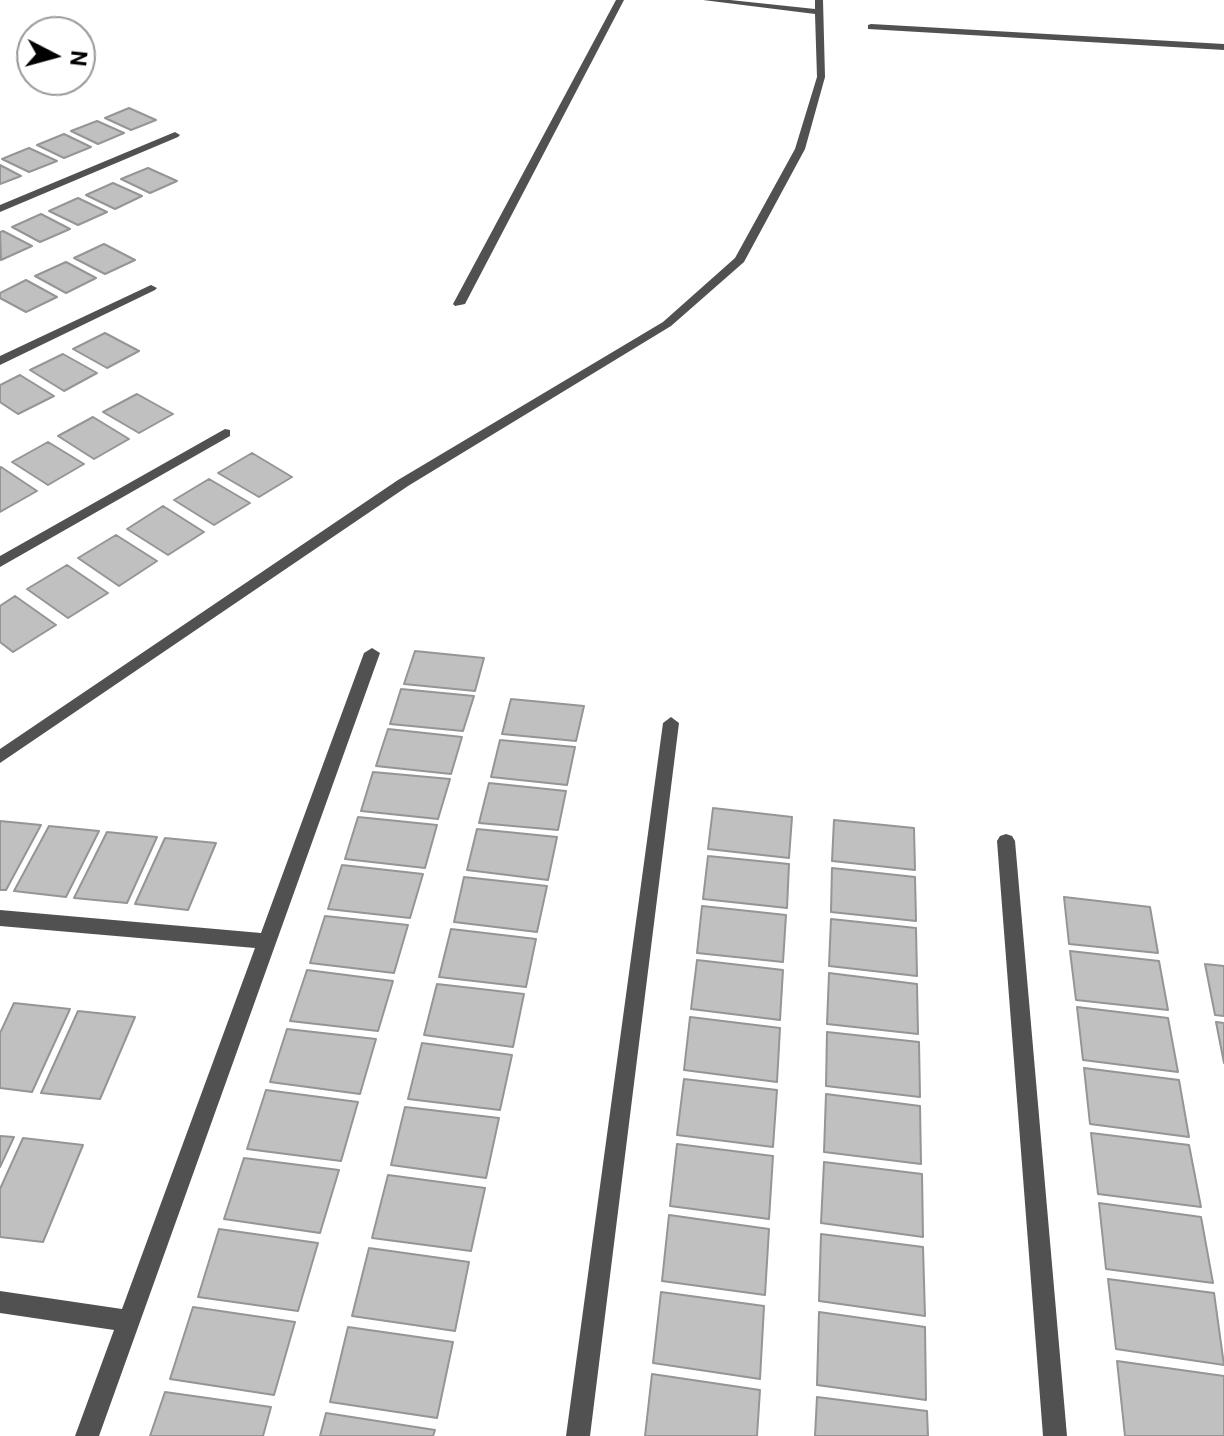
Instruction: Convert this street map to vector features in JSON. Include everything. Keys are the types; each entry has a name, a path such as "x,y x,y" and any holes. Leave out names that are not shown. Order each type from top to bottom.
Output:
{"street":[{"path":"459,304 620,0"},
{"path":"707,0 820,12"},
{"path":"0,757 403,483 667,324 740,260 800,149 821,77 819,0"},
{"path":"871,27 1224,47"},
{"path":"0,209 175,135"},
{"path":"0,361 151,288"},
{"path":"0,562 225,433"},
{"path":"87,1436 372,653"},
{"path":"578,1436 671,723"},
{"path":"1006,841 1055,1436"},
{"path":"0,918 268,941"},
{"path":"0,1302 129,1321"}],"building":[{"path":"129,108 156,120 131,130 105,118"},
{"path":"97,121 124,133 98,144 71,131"},
{"path":"64,134 91,147 64,158 37,145"},
{"path":"29,148 57,161 29,172 2,159"},
{"path":"0,165 21,176 0,184"},
{"path":"148,168 177,181 150,193 121,179"},
{"path":"113,183 142,196 115,209 86,195"},
{"path":"78,198 107,212 78,225 49,211"},
{"path":"41,214 70,229 40,242 12,227"},
{"path":"0,232 32,246 1,260"},
{"path":"104,244 135,260 105,274 74,258"},
{"path":"66,262 96,278 66,293 35,276"},
{"path":"26,280 57,297 26,312 0,298 0,293"},
{"path":"105,333 139,351 107,368 73,349"},
{"path":"63,354 97,373 64,391 30,370"},
{"path":"20,375 54,396 18,414 0,402 0,385"},
{"path":"137,394 173,414 139,433 103,412"},
{"path":"93,417 129,439 94,459 58,436"},
{"path":"48,442 84,464 48,485 12,462"},
{"path":"252,453 292,477 259,497 218,473"},
{"path":"0,468 37,491 0,512"},
{"path":"209,479 250,503 214,525 174,500"},
{"path":"163,506 204,532 168,555 127,529"},
{"path":"116,535 157,561 119,586 78,558"},
{"path":"67,565 108,593 68,618 27,589"},
{"path":"15,596 56,625 13,652 0,642 0,606"},
{"path":"415,651 484,658 475,691 404,684"},
{"path":"401,689 474,696 463,731 390,724"},
{"path":"511,699 584,706 576,741 502,734"},
{"path":"388,729 462,737 451,774 376,766"},
{"path":"500,740 575,747 567,785 491,777"},
{"path":"373,772 450,779 438,819 361,811"},
{"path":"489,783 566,791 558,830 479,823"},
{"path":"713,808 792,817 789,858 708,849"},
{"path":"358,817 437,825 425,868 345,859"},
{"path":"834,820 914,828 915,870 832,861"},
{"path":"0,821 41,825 6,890 0,890"},
{"path":"49,826 99,831 66,897 14,891"},
{"path":"477,829 557,837 548,880 467,870"},
{"path":"107,832 157,837 127,903 74,898"},
{"path":"165,838 216,843 188,910 135,904"},
{"path":"708,856 789,864 787,908 703,899"},
{"path":"342,865 423,874 410,918 328,909"},
{"path":"832,868 915,877 916,921 831,912"},
{"path":"464,877 547,886 537,932 454,922"},
{"path":"1064,897 1150,907 1158,953 1069,944"},
{"path":"702,906 786,915 783,962 697,953"},
{"path":"325,916 408,925 394,973 310,963"},
{"path":"831,919 916,928 917,976 829,966"},
{"path":"451,929 536,939 526,987 439,977"},
{"path":"1070,951 1159,961 1168,1010 1076,1000"},
{"path":"697,960 783,970 780,1020 691,1009"},
{"path":"1205,964 1224,966 1224,1016 1215,1015"},
{"path":"307,970 393,981 378,1031 290,1021"},
{"path":"829,973 917,984 918,1034 827,1024"},
{"path":"437,984 524,994 513,1047 424,1035"},
{"path":"14,1003 70,1009 32,1092 0,1088 0,1033"},
{"path":"1077,1007 1168,1018 1178,1072 1083,1060"},
{"path":"78,1011 135,1017 100,1099 41,1093"},
{"path":"690,1017 780,1028 777,1082 684,1070"},
{"path":"1216,1022 1224,1023 1224,1063"},
{"path":"287,1029 376,1039 360,1094 270,1082"},
{"path":"827,1032 919,1042 920,1097 826,1086"},
{"path":"422,1043 512,1055 500,1110 408,1099"},
{"path":"1084,1068 1179,1080 1189,1137 1090,1124"},
{"path":"684,1079 777,1090 773,1147 677,1135"},
{"path":"266,1090 358,1102 341,1161 247,1149"},
{"path":"826,1094 920,1106 921,1164 824,1152"},
{"path":"405,1107 499,1118 486,1178 391,1165"},
{"path":"1091,1133 1189,1145 1201,1207 1098,1194"},
{"path":"0,1136 14,1137 0,1167"},
{"path":"23,1138 83,1145 43,1242 0,1237 0,1189"},
{"path":"677,1144 773,1156 769,1219 670,1206"},
{"path":"244,1158 339,1170 320,1233 224,1219"},
{"path":"824,1162 922,1174 923,1237 821,1223"},
{"path":"388,1175 485,1188 471,1251 372,1238"},
{"path":"1099,1203 1201,1217 1213,1283 1106,1269"},
{"path":"669,1215 769,1229 765,1295 662,1281"},
{"path":"219,1229 318,1243 298,1311 198,1297"},
{"path":"821,1234 923,1247 925,1316 819,1301"},
{"path":"369,1248 469,1262 455,1331 352,1316"},
{"path":"1108,1279 1214,1293 1224,1365 1116,1349"},
{"path":"661,1292 764,1306 760,1379 653,1363"},
{"path":"193,1307 295,1322 274,1395 170,1379"},
{"path":"819,1312 925,1327 926,1400 817,1385"},
{"path":"348,1327 453,1342 437,1418 330,1402"},
{"path":"1117,1361 1224,1376 1224,1436 1125,1436"},
{"path":"652,1374 760,1390 757,1436 645,1436"},
{"path":"165,1392 271,1407 263,1436 150,1436"},
{"path":"817,1397 927,1411 928,1436 815,1436"},
{"path":"326,1413 435,1430 433,1436 320,1436"}]}
